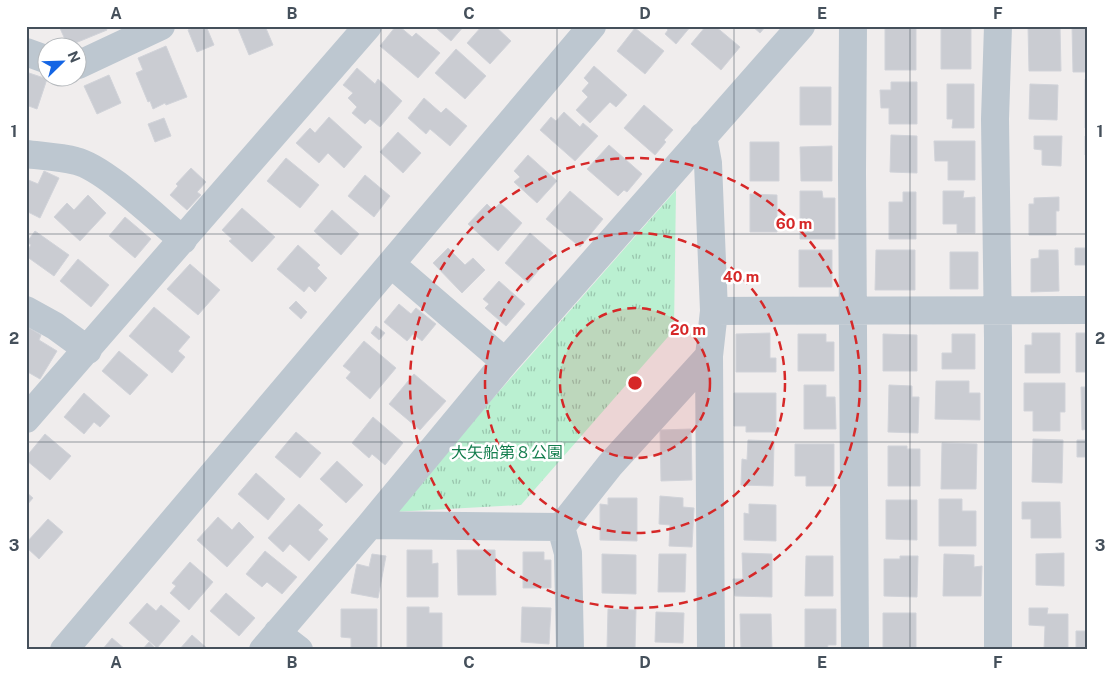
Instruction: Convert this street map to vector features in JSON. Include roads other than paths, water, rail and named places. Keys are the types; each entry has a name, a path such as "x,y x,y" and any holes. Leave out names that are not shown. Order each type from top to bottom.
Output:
{"street":[{"path":"88,60 161,26"},
{"path":"26,419 368,26"},
{"path":"64,650 592,26"},
{"path":"299,650 270,641 370,525 505,362 801,26"},
{"path":"853,26 855,650"},
{"path":"998,26 995,119 999,524 998,650"},
{"path":"26,52 38,56"},
{"path":"703,136 708,163 714,311 709,356 711,650"},
{"path":"26,154 76,161 96,170 183,240"},
{"path":"391,264 505,362"},
{"path":"26,310 55,326 88,350"},
{"path":"714,311 1088,310"},
{"path":"561,527 610,466 709,356"},
{"path":"370,525 561,527"},
{"path":"561,527 568,553 570,650"}],"park label":[{"name":"大矢船第８公園","path":"507,452"}]}
